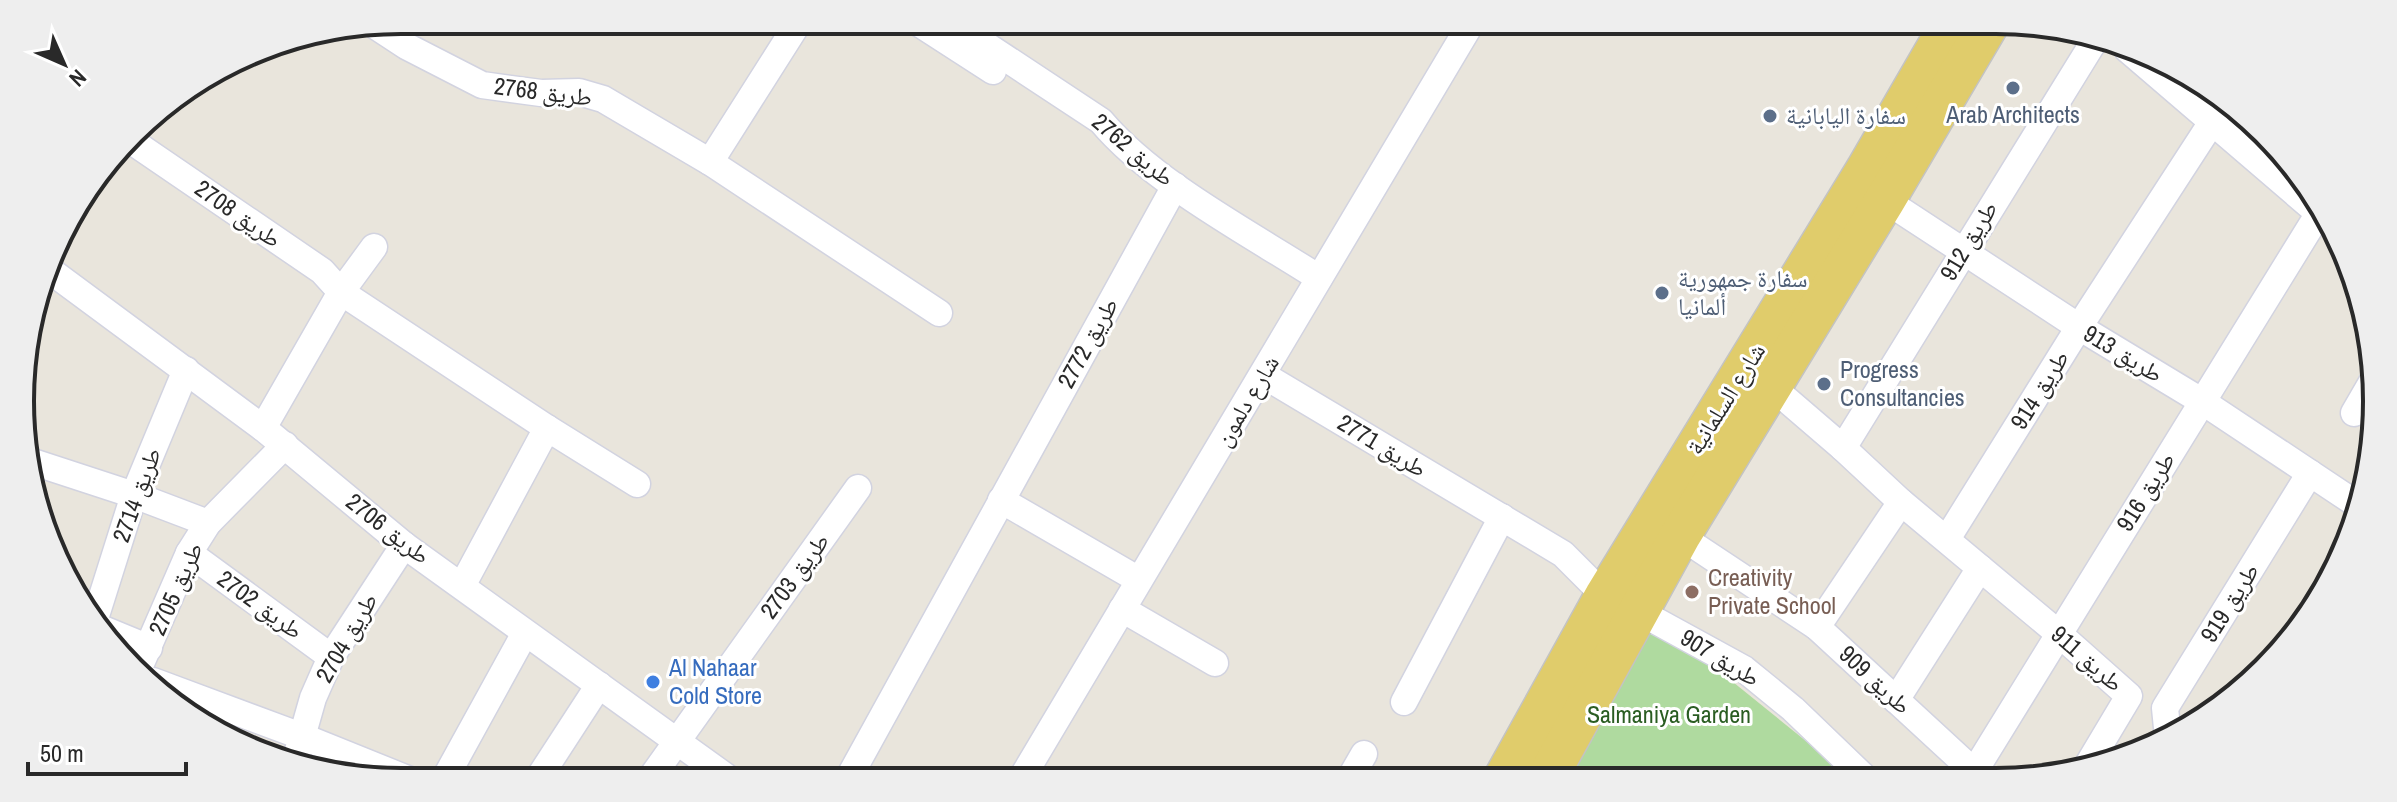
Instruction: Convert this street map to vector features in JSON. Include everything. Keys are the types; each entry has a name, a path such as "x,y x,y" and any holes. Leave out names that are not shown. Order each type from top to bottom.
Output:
{"main road":[{"name":"شارع السلمانية","path":"1511,768 1622,604 1945,34"},
{"name":"شارع السلمانية","path":"1551,768 1622,604 1680,536 1983,34"}],"street":[{"path":"710,162 791,34"},
{"path":"936,34 1091,134 1118,141"},
{"name":"طريق 2762","path":"969,34 1101,121 1118,141 1175,186 1319,278"},
{"name":"شارع دلمون","path":"1028,768 1465,34"},
{"name":"طريق 2768","path":"389,35 482,85 541,93 579,92 603,99 710,162 939,313"},
{"name":"طريق 912","path":"1843,448 2091,47"},
{"path":"2159,73 2302,198"},
{"name":"طريق 914","path":"1947,539 2212,122"},
{"name":"طريق 2708","path":"137,145 322,271 341,292 637,484"},
{"name":"طريق 2772","path":"854,768 1175,186"},
{"name":"طريق 913","path":"1885,200 2079,327 2203,402 2349,499"},
{"name":"طريق 916","path":"1982,768 2058,633 2203,402 2319,227"},
{"path":"263,428 341,292 374,247"},
{"name":"طريق 2706","path":"56,275 285,445 404,545 713,768"},
{"name":"طريق 2714","path":"98,608 134,495 186,370"},
{"name":"طريق 2771","path":"1263,375 1563,554 1622,604"},
{"name":"طريق 911","path":"1772,387 1901,502 2129,696 2094,754"},
{"path":"2354,413 2363,398"},
{"path":"462,586 547,428"},
{"name":"طريق 2705","path":"144,658 189,553 208,523 285,445"},
{"path":"40,464 208,523"},
{"name":"طريق 919","path":"2169,725 2165,708 2310,473"},
{"name":"طريق 2703","path":"657,768 858,488"},
{"path":"1001,500 1139,580"},
{"path":"1817,627 1901,502"},
{"path":"1404,702 1502,517"},
{"name":"طريق 909","path":"1680,536 1817,627 1969,768"},
{"name":"طريق 2704","path":"297,753 313,698 331,657 404,545"},
{"name":"طريق 2702","path":"189,553 331,657"},
{"path":"1896,700 1980,568"},
{"name":"طريق 907","path":"1622,604 1744,669 1782,699 1854,768"},
{"path":"1122,609 1215,663"},
{"path":"451,768 525,633"},
{"path":"545,768 599,685"},
{"path":"174,689 378,767"},
{"path":"2129,696 2165,727"},
{"path":"1356,768 1364,754"}],"green space":[{"name":"Salmaniya Garden","path":"1650,615 1839,768 1567,768"}],"place":[{"name":"Arab Architects","path":"2013,88"},
{"name":"سفارة اليابانية","path":"1770,116"},
{"name":"سفارة جمهورية ألمانيا","path":"1662,293"},
{"name":"Progress Consultancies","path":"1824,384"},
{"name":"Creativity Private School","path":"1692,592"},
{"name":"Al Nahaar Cold Store","path":"653,682"}]}
